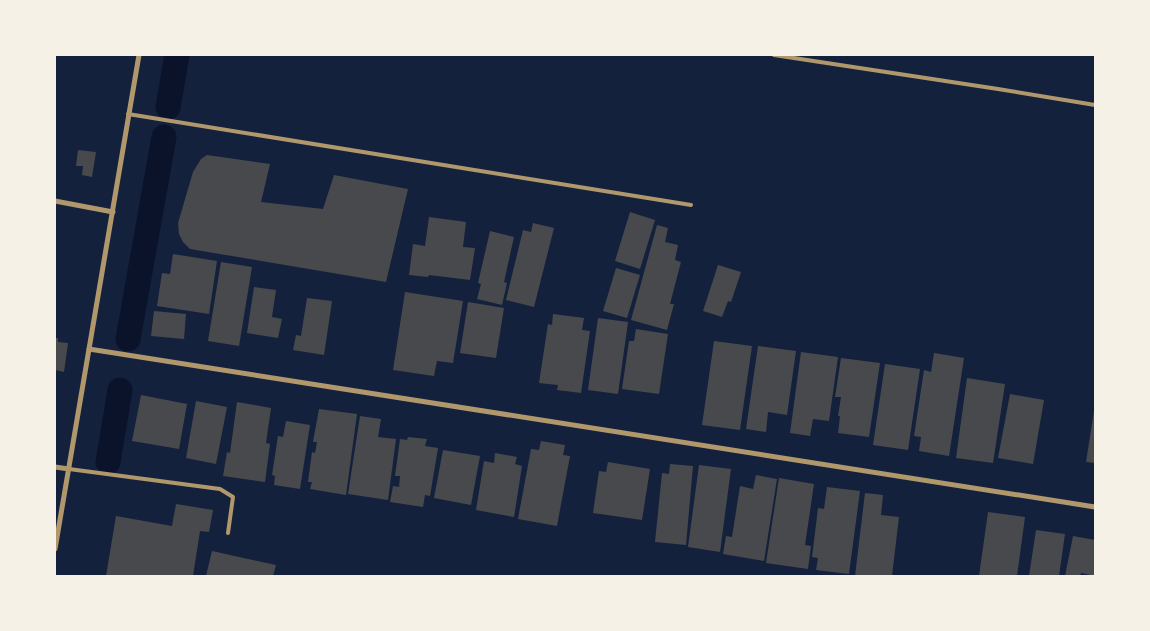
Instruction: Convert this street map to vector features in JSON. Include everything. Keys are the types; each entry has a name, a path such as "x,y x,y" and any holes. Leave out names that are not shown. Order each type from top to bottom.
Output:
{"street":[{"path":"55,549 139,55"},
{"path":"55,202 112,212"},
{"path":"89,349 1095,507"},
{"path":"55,467 69,470"}],"lane":[{"path":"774,55 1095,105"},
{"path":"128,114 691,205"},
{"path":"69,470 220,489 233,497 228,533"}],"building":[{"path":"78,150 96,152 92,177 82,175 83,166 76,166"},
{"path":"207,155 270,164 261,202 323,209 334,175 408,189 386,282 190,249 183,242 179,234 178,223 193,172 201,159"},
{"path":"630,212 655,220 640,269 615,261"},
{"path":"429,217 466,222 463,247 475,248 470,280 429,275 428,277 409,275 413,244 425,246"},
{"path":"533,223 554,228 534,307 506,300 523,230 531,232"},
{"path":"657,225 668,228 665,242 678,245 675,260 681,262 670,304 674,304 667,330 631,320"},
{"path":"490,231 514,237 504,282 507,283 502,305 477,299 481,284 478,283"},
{"path":"173,254 217,261 209,314 157,306 162,273 170,274"},
{"path":"221,262 252,267 239,346 208,341"},
{"path":"718,265 741,272 731,302 728,301 722,317 703,311"},
{"path":"616,268 640,275 627,318 603,311"},
{"path":"254,287 276,290 272,317 282,319 278,338 247,333"},
{"path":"405,292 463,301 453,363 437,361 434,376 393,370"},
{"path":"307,298 332,301 324,355 293,350 296,335 301,336"},
{"path":"468,302 504,308 496,358 460,353"},
{"path":"154,311 186,314 184,339 151,336"},
{"path":"553,314 584,318 582,330 590,331 581,393 557,390 558,385 539,383 548,324 552,325"},
{"path":"598,318 628,322 618,394 588,390"},
{"path":"636,329 668,334 659,394 622,389 629,341 634,341"},
{"path":"55,338 58,338 58,342 68,343 64,372 55,370"},
{"path":"714,341 752,346 740,430 702,425"},
{"path":"758,346 796,351 787,415 768,412 766,432 746,429"},
{"path":"801,352 838,357 829,421 813,419 810,436 790,433"},
{"path":"934,353 964,358 949,456 919,451 921,437 914,436 924,370 931,372"},
{"path":"841,358 880,363 869,437 838,433 841,397 835,397"},
{"path":"885,364 920,369 908,450 873,445"},
{"path":"967,378 1005,384 993,463 956,458"},
{"path":"1010,394 1044,400 1033,464 998,458"},
{"path":"141,395 187,404 179,449 132,441"},
{"path":"196,401 227,407 216,464 186,458"},
{"path":"237,402 271,408 266,443 270,444 265,482 223,476 227,452 230,453"},
{"path":"319,409 357,414 346,495 310,489 312,482 308,482 312,452 315,453 317,442 313,442"},
{"path":"1095,411 1095,463 1086,462"},
{"path":"360,416 381,419 378,437 396,439 388,500 348,494"},
{"path":"286,421 310,425 300,489 274,485 275,476 272,475 278,436 283,437"},
{"path":"408,437 427,439 425,446 438,448 430,496 425,495 423,507 390,502 393,486 399,487 400,476 395,476 400,439 407,440"},
{"path":"541,441 565,445 563,455 570,456 557,526 518,519 531,449 539,450"},
{"path":"443,450 480,456 471,505 434,498"},
{"path":"495,453 517,457 515,464 522,466 514,517 476,510 484,461 494,463"},
{"path":"608,462 650,469 642,520 593,513 599,471 606,472"},
{"path":"670,464 693,466 686,545 655,542 662,473 669,474"},
{"path":"699,465 731,469 720,552 688,547"},
{"path":"756,475 777,479 764,561 723,554 726,536 732,537 740,486 753,489"},
{"path":"779,478 814,484 805,545 811,546 808,569 766,563"},
{"path":"827,487 860,491 849,574 816,570 818,558 812,557 818,508 824,509"},
{"path":"865,493 883,495 881,515 899,517 892,576 855,576"},
{"path":"176,504 213,510 209,532 200,531 193,576 106,576 116,516 172,526"},
{"path":"988,512 1025,517 1017,576 979,576"},
{"path":"1036,530 1065,534 1059,576 1029,576"},
{"path":"1073,536 1095,540 1095,576 1081,573 1080,576 1065,576"},
{"path":"212,551 276,565 273,576 206,576"}],"waterway":[{"path":"168,107 177,55"},
{"path":"128,339 164,137"},
{"path":"108,462 120,390"}]}
